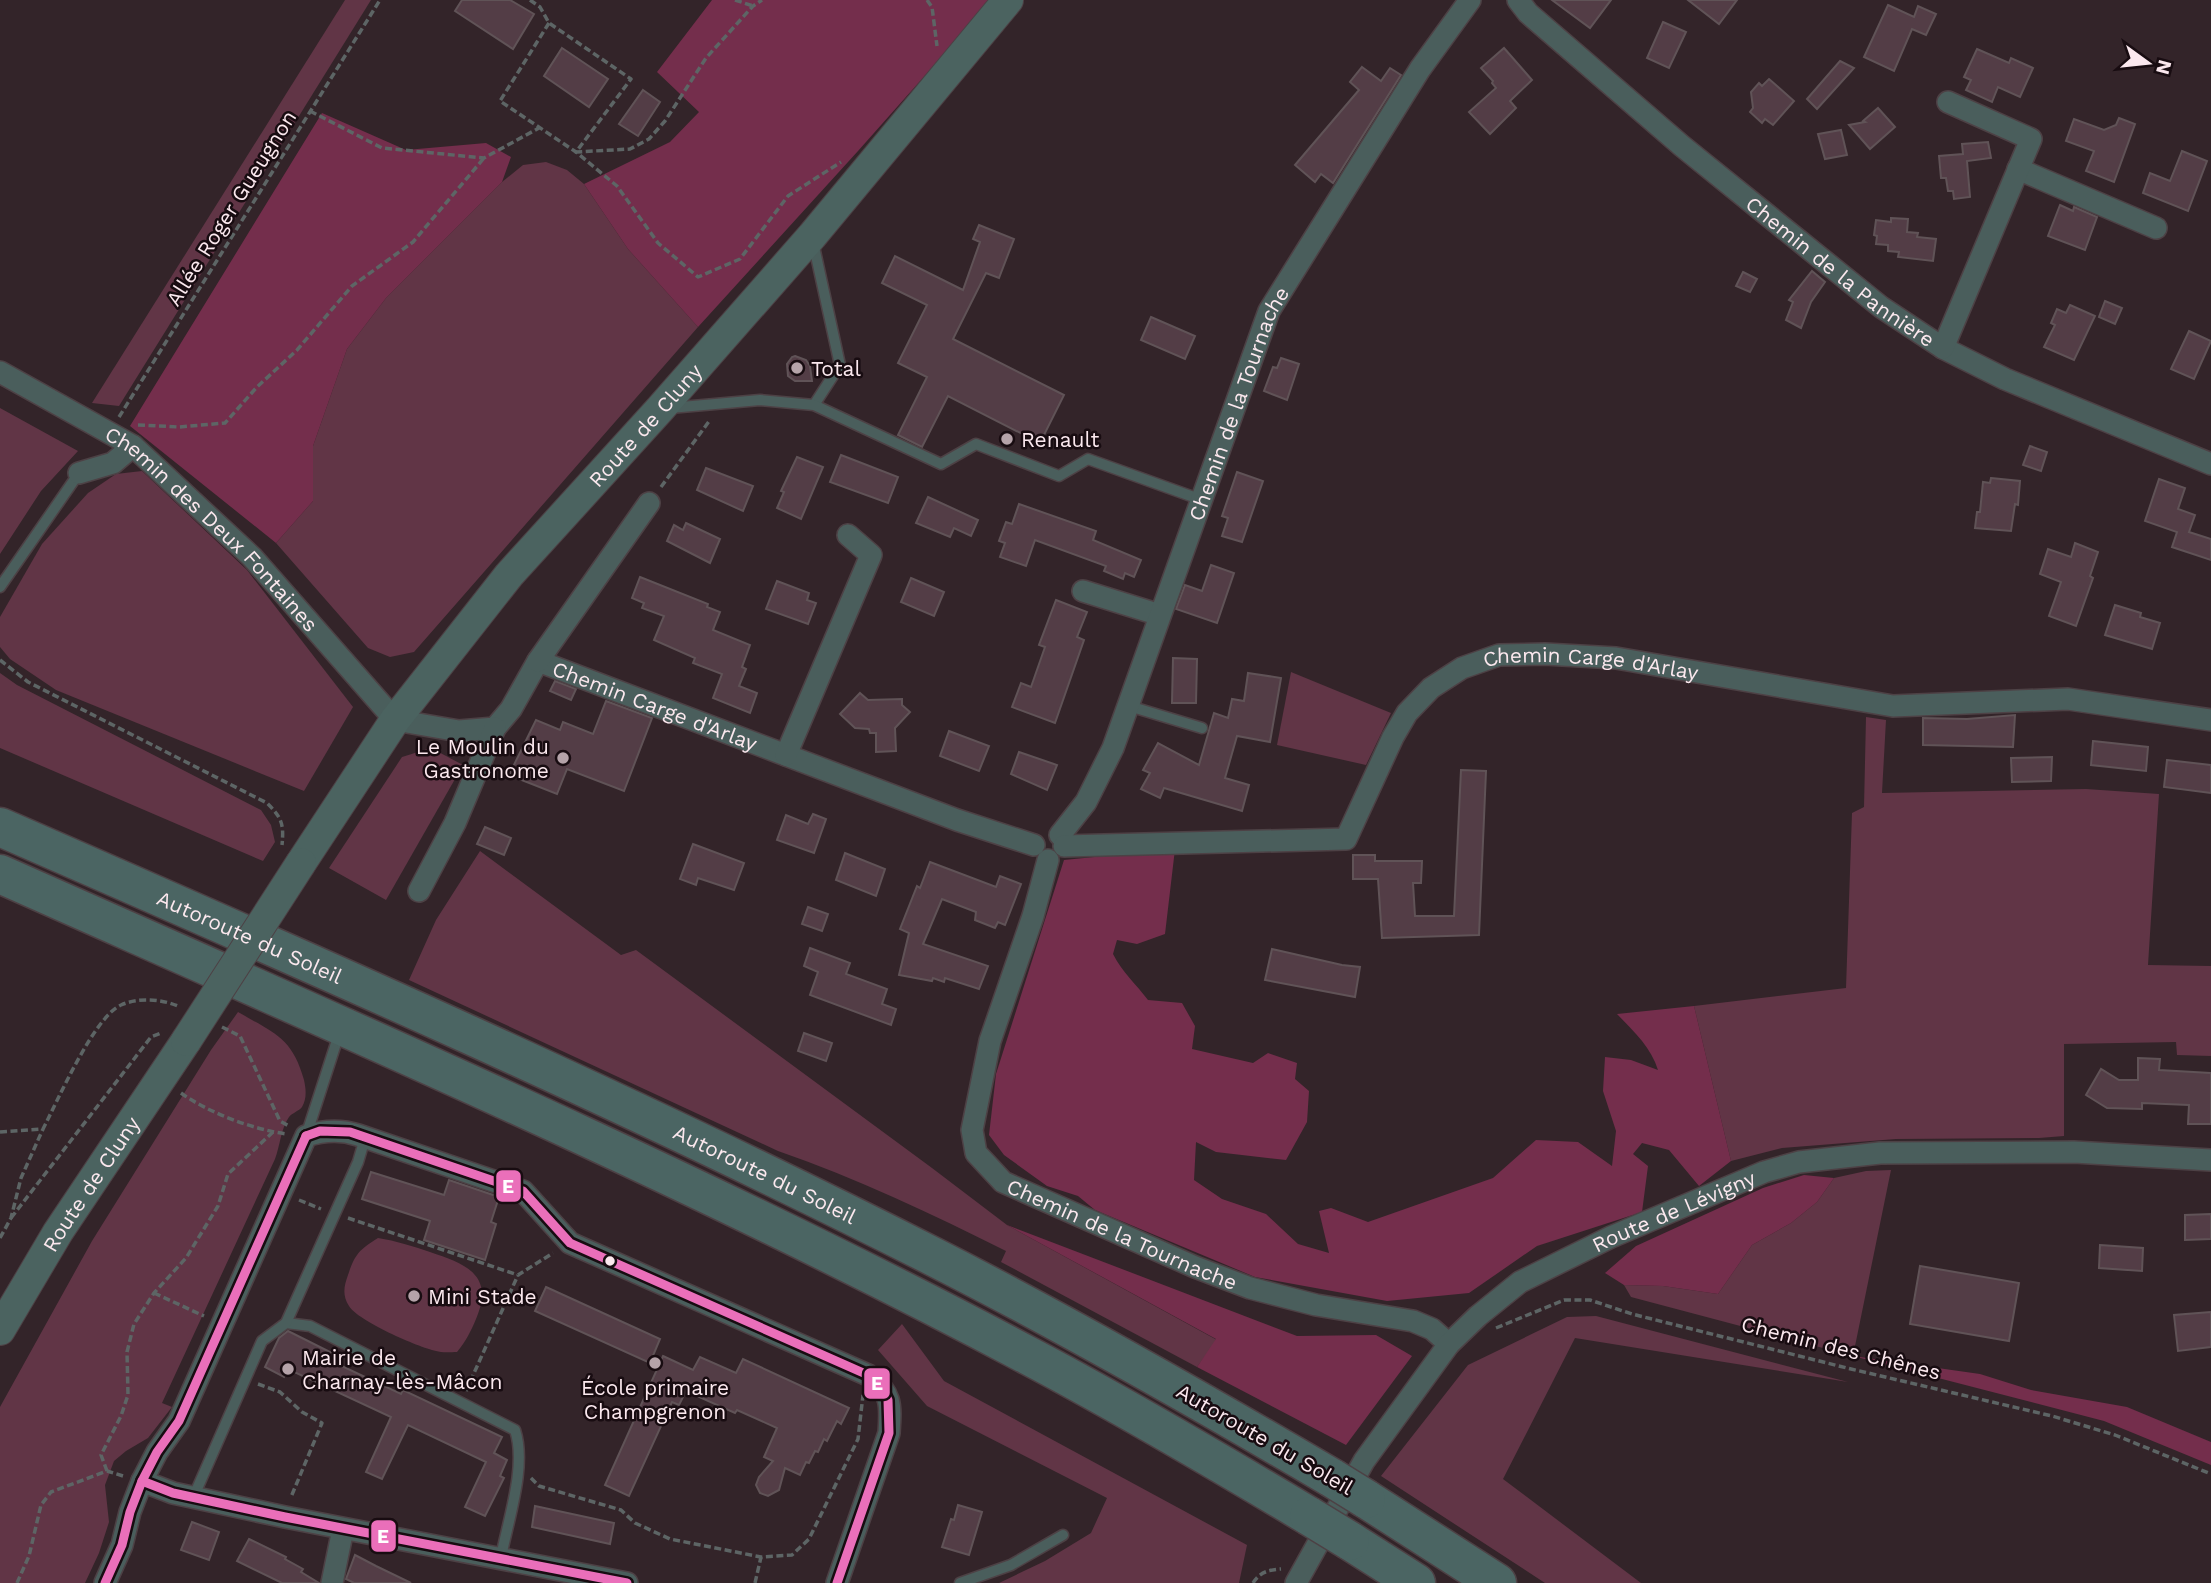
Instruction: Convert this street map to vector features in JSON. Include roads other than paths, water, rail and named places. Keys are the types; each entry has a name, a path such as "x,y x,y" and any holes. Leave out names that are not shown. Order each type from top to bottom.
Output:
{"highway":[{"name":"Autoroute du Soleil","path":"0,827 595,1093 934,1257 1189,1394 1332,1478 1497,1583"},
{"name":"Autoroute du Soleil","path":"0,874 567,1128 914,1296 1177,1437 1416,1583"}],"main road":[{"name":"Route de Cluny","path":"0,1330 58,1232 186,1041 291,855 509,575 812,236 1009,0"}],"street":[{"name":"Chemin de la Tournache","path":"1062,840 1086,802 1113,748 1269,311 1420,69 1470,0"},
{"name":"Chemin de la Pannière","path":"1518,0 1528,13 1682,145 1881,307 1943,348 2005,379 2211,464"},
{"path":"1943,348 2031,139 1948,102"},
{"path":"2018,169 2156,228"},
{"name":"Chemin des Deux Fontaines","path":"0,372 112,429 133,446 253,557 395,720"},
{"path":"79,473 113,463 133,446"},
{"path":"538,660 649,503"},
{"name":"Chemin Carge d'Arlay","path":"786,754 871,555 848,535"},
{"path":"1083,591 1160,615"},
{"name":"Chemin Carge d'Arlay","path":"1062,840 1346,839 1393,737 1407,713 1431,688 1462,668 1499,656 1545,654 1616,658 1893,706 2068,699 2211,720"},
{"name":"Chemin Carge d'Arlay","path":"419,891 455,823 495,728 511,709 538,660 1041,853"},
{"path":"395,720 459,731 495,728"},
{"path":"1041,853 1035,839 1043,831 1049,830 1062,840"},
{"name":"Chemin de la Tournache","path":"1041,853 1033,916 990,1041 972,1130 976,1153 1003,1181 1195,1267 1250,1288 1316,1305 1413,1321 1454,1339"},
{"path":"105,1583 122,1545 130,1511 142,1481 157,1452 179,1421 306,1136 320,1131 336,1130 523,1191 570,1243 868,1375 881,1385 888,1397 890,1408 889,1433 837,1583"},
{"name":"Route de Lévigny","path":"1296,1583 1364,1461 1454,1339 1510,1291 1611,1237 1764,1172 1799,1162 1880,1153 2052,1152 2211,1160"},
{"path":"142,1481 193,1498 343,1529 501,1557 539,1575 627,1583"},
{"path":"332,1583 343,1529"}],"lane":[{"path":"812,236 840,365 814,405"},
{"path":"660,409 761,400 814,405 942,464 976,444 1059,476 1088,459 1202,500"},
{"path":"0,587 79,473"},
{"path":"1129,706 1202,729"},
{"path":"306,1136 342,1025"},
{"path":"193,1498 262,1341 286,1323 360,1154 363,1145 358,1135"},
{"path":"286,1323 310,1326 515,1430 520,1445 519,1464 501,1557"},
{"path":"960,1583 1011,1564 1063,1535"}],"place":[{"name":"Total","path":"797,368"},
{"name":"Renault","path":"1007,439"},
{"name":"Le Moulin du Gastronome","path":"563,758"},
{"name":"Mini Stade","path":"414,1296"},
{"name":"École primaire Champgrenon","path":"655,1363"},
{"name":"Mairie de Charnay-lès-Mâcon","path":"288,1369"}]}
